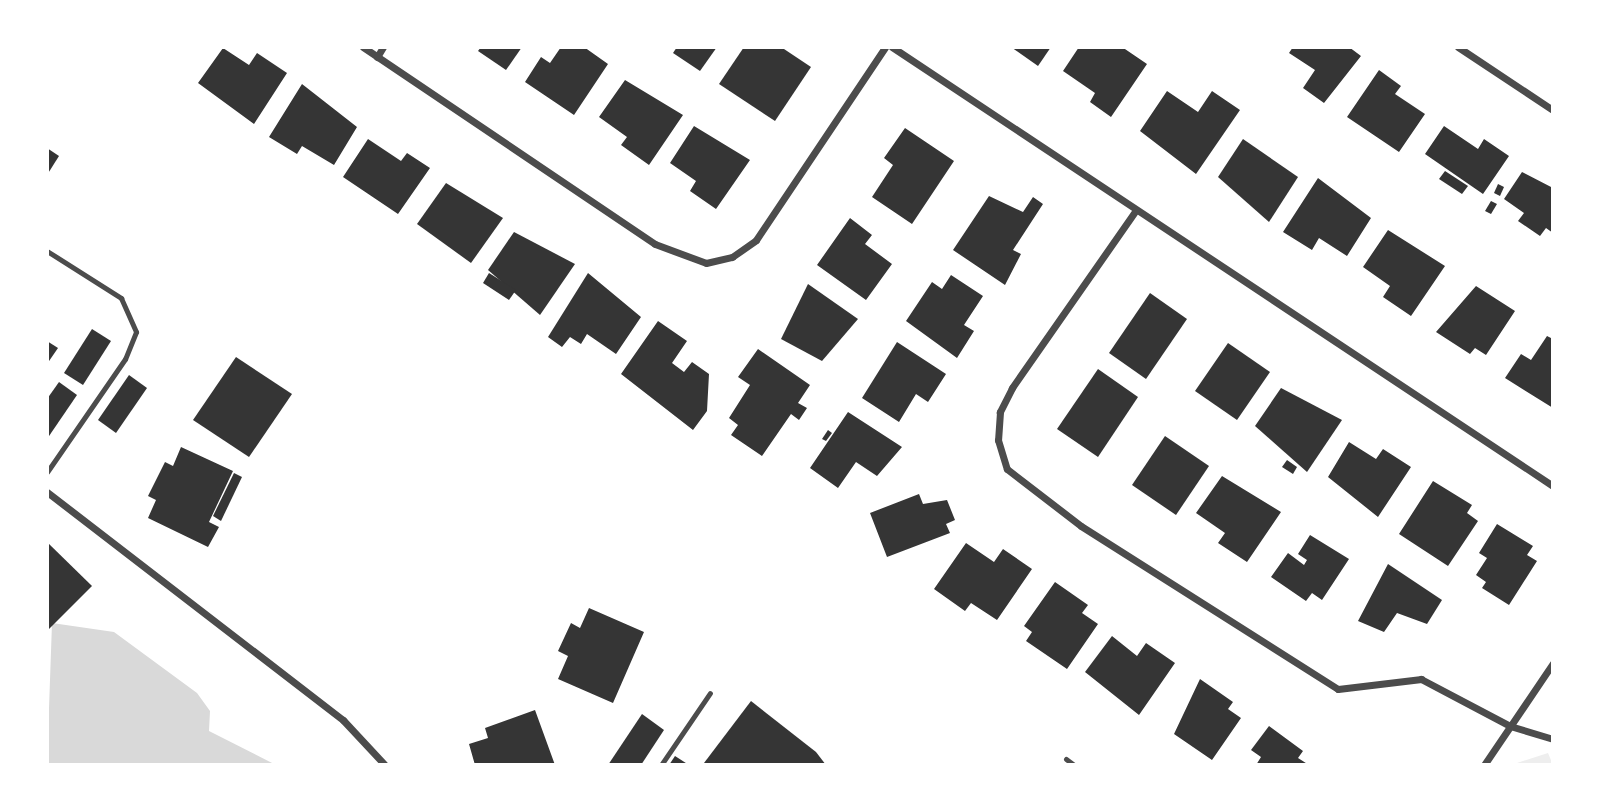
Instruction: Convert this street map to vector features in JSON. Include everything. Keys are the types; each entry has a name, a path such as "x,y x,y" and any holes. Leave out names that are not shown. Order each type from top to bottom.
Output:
{"street":[{"path":"363,47 655,244 706,262 732,257 755,240 885,47"},
{"path":"377,57 383,47"},
{"path":"892,47 1553,486"},
{"path":"1458,47 1553,110"},
{"path":"1136,210 1012,388 1000,412 998,440 1007,469 1049,505 1338,690 1422,679 1510,726 1553,738"},
{"path":"47,492 343,720 386,765"},
{"path":"1484,765 1553,663"}],"lane":[{"path":"47,251 121,298 136,332 125,359 47,472"},
{"path":"661,765 710,693"},
{"path":"1066,759 1074,765"}],"shaded area":[{"path":"52,623 114,632 197,693 210,711 209,731 276,765 47,765"},
{"path":"1548,753 1553,765 1510,765 1517,763"}],"building":[{"path":"481,47 522,47 506,70 478,51"},
{"path":"561,47 584,47 608,64 574,115 525,82 541,57 550,63"},
{"path":"677,47 717,47 700,71 673,53"},
{"path":"744,47 781,47 811,67 775,121 719,84"},
{"path":"1011,47 1051,47 1038,66"},
{"path":"1079,47 1122,47 1147,64 1111,117 1090,102 1095,93 1063,71"},
{"path":"1293,47 1349,47 1361,56 1324,103 1303,88 1315,70 1289,53"},
{"path":"223,48 249,65 257,53 287,73 254,124 198,83"},
{"path":"1379,70 1401,86 1395,94 1425,114 1399,152 1347,117"},
{"path":"625,80 683,115 649,165 621,145 627,137 599,117"},
{"path":"302,84 357,127 334,165 302,146 297,154 269,137"},
{"path":"1167,91 1198,112 1212,91 1240,110 1196,174 1140,131"},
{"path":"694,126 750,160 716,209 690,191 696,181 670,163"},
{"path":"1444,126 1478,149 1484,139 1509,156 1483,194 1425,154"},
{"path":"905,128 954,161 912,224 872,197 893,165 884,158"},
{"path":"368,139 401,161 407,153 430,168 398,214 343,177"},
{"path":"1243,139 1298,177 1269,222 1218,177"},
{"path":"47,148 59,156 47,175"},
{"path":"1445,171 1468,186 1462,194 1439,179"},
{"path":"1522,172 1553,188 1553,233 1546,228 1540,236 1518,221 1524,213 1504,199"},
{"path":"1318,178 1371,218 1347,256 1319,238 1312,250 1283,232"},
{"path":"446,183 503,218 471,263 417,224"},
{"path":"1498,184 1504,187 1500,196 1494,193"},
{"path":"989,196 1023,212 1033,197 1043,204 1013,250 1021,254 1005,285 953,250"},
{"path":"1491,201 1497,204 1491,214 1485,211"},
{"path":"850,218 872,235 865,244 892,264 866,300 817,265"},
{"path":"1388,230 1445,266 1411,316 1383,297 1390,286 1363,267"},
{"path":"514,232 575,264 540,315 488,270"},
{"path":"489,273 516,290 509,300 483,283"},
{"path":"588,273 641,317 616,354 587,334 581,344 570,337 562,347 548,337"},
{"path":"951,275 983,296 964,325 974,331 957,358 906,321 932,282 942,289"},
{"path":"808,284 858,319 822,361 781,339"},
{"path":"1476,286 1515,311 1486,355 1475,348 1470,354 1436,332"},
{"path":"1150,293 1187,319 1146,379 1109,353"},
{"path":"658,321 687,341 672,363 684,372 692,362 709,374 707,411 693,430 621,374"},
{"path":"92,329 111,341 83,385 64,373"},
{"path":"1547,336 1553,339 1553,408 1505,378 1521,354 1531,360"},
{"path":"47,341 58,348 47,364"},
{"path":"897,342 946,374 928,402 916,394 899,422 862,398"},
{"path":"1228,343 1270,372 1237,420 1195,391"},
{"path":"758,349 810,385 798,403 807,408 799,420 791,414 762,456 731,435 738,425 729,418 750,385 738,377"},
{"path":"236,357 292,394 249,457 193,420"},
{"path":"1098,369 1138,397 1098,457 1057,429"},
{"path":"129,375 147,388 116,433 98,420"},
{"path":"59,382 77,395 47,439 47,399"},
{"path":"1281,388 1342,420 1307,472 1255,426"},
{"path":"848,412 902,447 877,476 856,462 838,488 810,468"},
{"path":"828,430 832,433 826,441 822,439"},
{"path":"1165,436 1209,466 1176,515 1132,485"},
{"path":"1349,442 1376,459 1383,449 1411,467 1378,517 1328,477"},
{"path":"181,447 233,471 209,522 219,527 208,547 148,518 156,500 148,496 165,462 173,466"},
{"path":"1287,460 1297,467 1293,474 1282,467"},
{"path":"234,473 242,477 221,521 213,516"},
{"path":"1222,476 1281,512 1247,562 1218,543 1225,533 1196,513"},
{"path":"1433,481 1472,505 1467,513 1478,521 1448,566 1399,534"},
{"path":"919,494 923,504 947,500 955,520 946,524 950,533 887,557 870,513"},
{"path":"1497,524 1533,546 1527,555 1537,561 1509,605 1482,588 1486,582 1476,575 1487,558 1479,553"},
{"path":"1310,535 1349,559 1322,600 1312,593 1306,601 1271,577 1288,553 1304,565 1307,560 1298,554"},
{"path":"47,542 92,586 47,631"},
{"path":"966,543 994,562 1003,549 1032,569 997,620 971,603 965,611 934,589"},
{"path":"1388,564 1442,600 1427,624 1397,613 1384,632 1358,621"},
{"path":"1055,582 1088,605 1082,613 1098,624 1067,669 1026,641 1032,632 1024,626"},
{"path":"589,608 644,632 613,703 558,679 568,656 558,651 571,623 580,628"},
{"path":"1112,636 1137,656 1146,643 1175,663 1139,715 1085,672"},
{"path":"1200,679 1233,702 1228,709 1241,718 1212,760 1174,734"},
{"path":"751,701 816,752 826,765 704,763"},
{"path":"535,710 555,765 475,765 469,744 488,738 485,728"},
{"path":"642,714 664,730 641,765 608,765"},
{"path":"1269,726 1303,751 1298,758 1309,765 1256,765 1261,757 1251,750"},
{"path":"675,756 689,765 669,765"}]}
